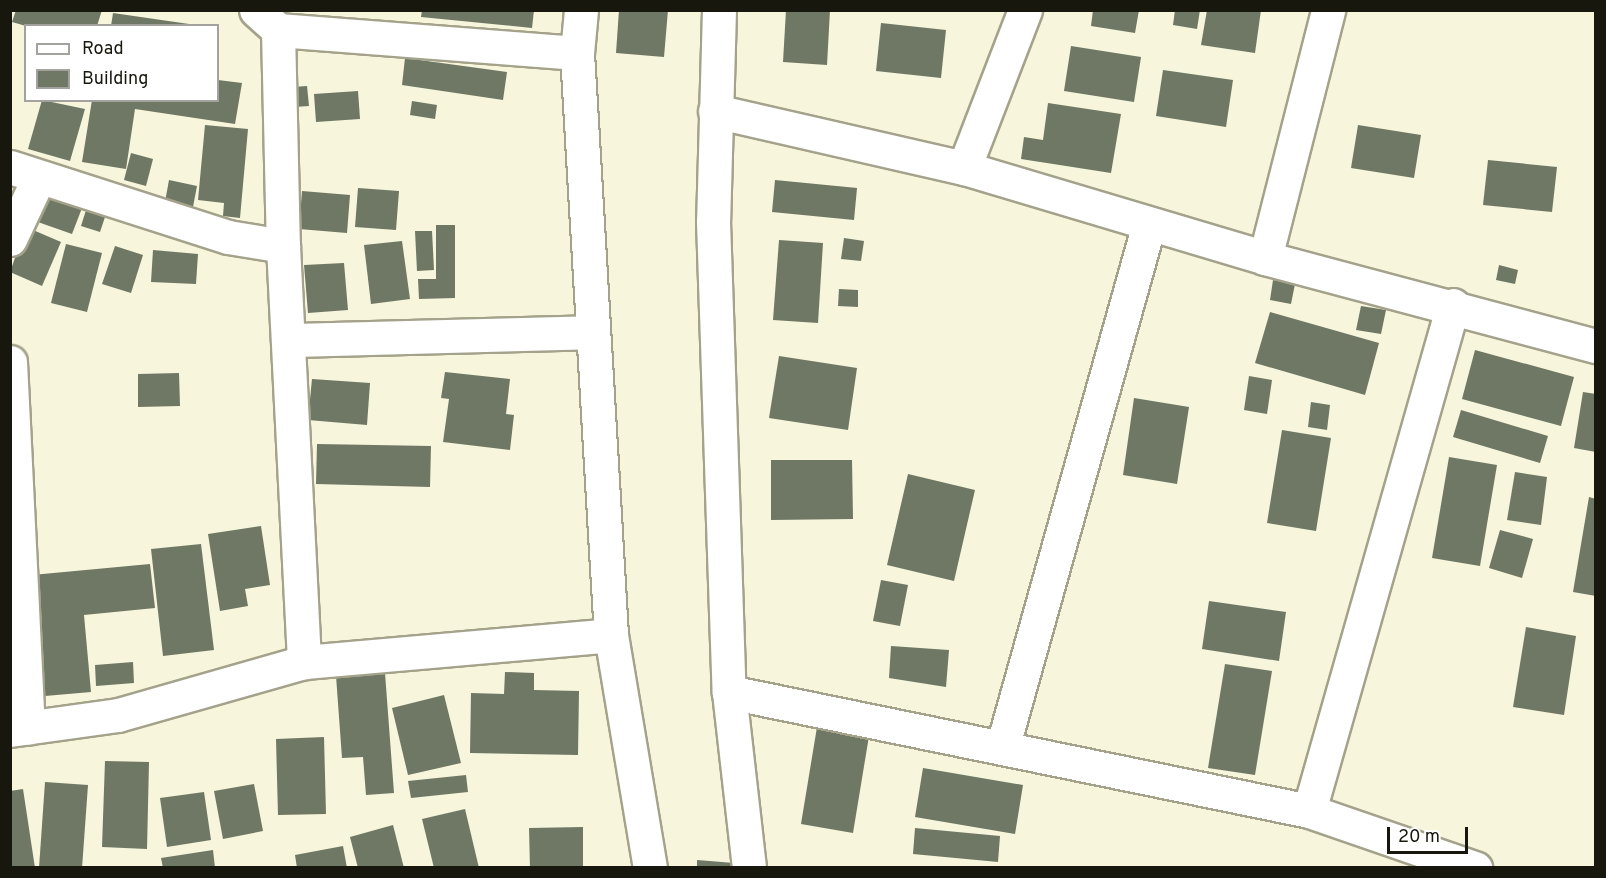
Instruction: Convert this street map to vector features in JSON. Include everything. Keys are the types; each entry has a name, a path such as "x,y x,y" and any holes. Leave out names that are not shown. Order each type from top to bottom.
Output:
{"street":[{"path":"581,10 577,53 611,634 650,867"},
{"path":"719,10 713,221 729,692 749,867"},
{"path":"964,168 1025,10"},
{"path":"1265,258 1328,10"},
{"path":"304,662 291,340 267,20 577,53"},
{"path":"715,111 964,168 1265,258 1453,305 1596,346"},
{"path":"10,239 25,172 228,237 283,246"},
{"path":"1003,745 1149,224"},
{"path":"1309,811 1453,305"},
{"path":"291,340 592,332"},
{"path":"10,362 20,729 118,715 304,662 611,634"},
{"path":"729,692 1003,745 1309,811 1436,863 1474,867"}],"building":[{"path":"16,10 102,10 98,24 24,25 12,22"},
{"path":"422,10 534,10 532,28 421,17"},
{"path":"619,10 668,10 664,57 616,53"},
{"path":"786,10 830,10 827,65 783,62"},
{"path":"1093,10 1139,10 1135,33 1091,26"},
{"path":"1175,10 1200,10 1197,29 1173,25"},
{"path":"1207,10 1261,10 1255,53 1201,45"},
{"path":"113,13 189,24 111,24"},
{"path":"881,23 946,30 941,78 876,71"},
{"path":"1071,46 1141,57 1134,102 1064,91"},
{"path":"405,58 507,72 503,100 402,85"},
{"path":"1163,70 1233,80 1226,127 1156,116"},
{"path":"219,80 242,83 235,124 135,109 126,169 82,162 92,102 219,102"},
{"path":"307,86 309,106 294,107 293,87"},
{"path":"358,91 360,119 316,122 314,94"},
{"path":"412,101 437,105 435,119 410,115"},
{"path":"41,102 85,109 70,161 28,149"},
{"path":"1048,103 1121,114 1111,173 1021,159 1024,137 1043,140"},
{"path":"205,125 248,129 240,218 223,216 224,203 198,200"},
{"path":"1358,125 1421,135 1414,178 1351,168"},
{"path":"131,153 153,159 146,186 124,180"},
{"path":"1488,160 1557,167 1552,212 1483,205"},
{"path":"169,180 197,186 193,207 165,202"},
{"path":"775,180 857,188 854,220 772,212"},
{"path":"358,188 399,191 396,230 355,227"},
{"path":"302,191 350,195 347,233 299,229"},
{"path":"44,194 82,208 72,234 35,221"},
{"path":"87,207 106,214 100,232 81,226"},
{"path":"436,225 455,225 455,298 419,299 418,279 436,279"},
{"path":"26,227 61,242 42,286 10,272"},
{"path":"415,231 432,231 434,270 417,271"},
{"path":"844,238 864,241 861,261 841,259"},
{"path":"779,240 823,243 818,323 773,320"},
{"path":"402,241 410,299 371,304 364,245"},
{"path":"66,244 102,253 87,312 51,303"},
{"path":"115,246 143,255 131,293 102,284"},
{"path":"153,250 198,254 196,284 151,282"},
{"path":"344,263 348,310 308,313 304,265"},
{"path":"1499,265 1518,270 1515,284 1496,280"},
{"path":"1273,280 1295,284 1291,304 1270,300"},
{"path":"839,289 858,290 858,307 838,306"},
{"path":"1361,306 1386,310 1381,334 1356,330"},
{"path":"1270,312 1379,343 1365,395 1255,363"},
{"path":"1475,350 1574,377 1561,426 1462,399"},
{"path":"779,356 857,368 848,430 769,418"},
{"path":"445,372 510,379 506,414 514,415 510,450 443,442 449,399 441,398"},
{"path":"179,373 180,406 138,407 138,374"},
{"path":"1249,376 1272,380 1267,414 1244,410"},
{"path":"312,379 370,383 367,425 308,420"},
{"path":"1583,392 1596,394 1596,452 1574,448"},
{"path":"1134,398 1189,407 1177,484 1123,475"},
{"path":"1311,402 1330,405 1327,430 1308,427"},
{"path":"1461,410 1548,436 1540,463 1453,437"},
{"path":"1282,430 1331,438 1316,531 1267,523"},
{"path":"317,444 431,446 430,487 316,484"},
{"path":"1449,457 1497,465 1480,566 1432,558"},
{"path":"771,460 852,460 853,519 771,520"},
{"path":"1515,472 1547,477 1541,525 1507,520"},
{"path":"908,474 975,490 954,581 887,565"},
{"path":"1589,497 1596,499 1596,596 1573,592"},
{"path":"261,526 270,585 245,589 248,606 220,611 208,534"},
{"path":"1500,530 1533,539 1522,578 1489,568"},
{"path":"201,544 214,650 163,656 151,549"},
{"path":"150,564 155,608 84,615 91,692 45,696 32,575"},
{"path":"881,580 908,585 900,626 873,621"},
{"path":"1209,601 1286,612 1279,661 1202,649"},
{"path":"1526,627 1576,636 1564,715 1513,707"},
{"path":"891,646 949,650 946,687 889,678"},
{"path":"133,662 134,683 96,686 95,665"},
{"path":"1225,664 1272,671 1255,775 1208,768"},
{"path":"505,672 534,673 534,690 579,691 578,755 470,753 471,693 504,694"},
{"path":"385,673 394,793 366,795 363,757 342,758 336,676"},
{"path":"444,695 461,763 408,775 392,708"},
{"path":"817,727 869,736 853,833 801,824"},
{"path":"324,737 326,814 278,815 276,739"},
{"path":"105,761 149,762 147,849 102,847"},
{"path":"923,768 1023,785 1015,834 915,817"},
{"path":"466,775 468,792 411,798 408,781"},
{"path":"45,782 88,785 82,868 39,868"},
{"path":"254,784 263,831 223,839 214,791"},
{"path":"23,789 35,868 10,868 10,791"},
{"path":"204,792 211,840 167,847 160,798"},
{"path":"465,809 479,868 434,868 422,819"},
{"path":"393,825 404,868 358,868 350,837"},
{"path":"583,827 583,868 530,868 529,828"},
{"path":"915,828 1000,836 998,862 913,854"},
{"path":"343,846 347,868 297,868 295,855"},
{"path":"213,850 215,868 163,868 161,858"},
{"path":"697,860 734,863 734,868 697,868"}]}
